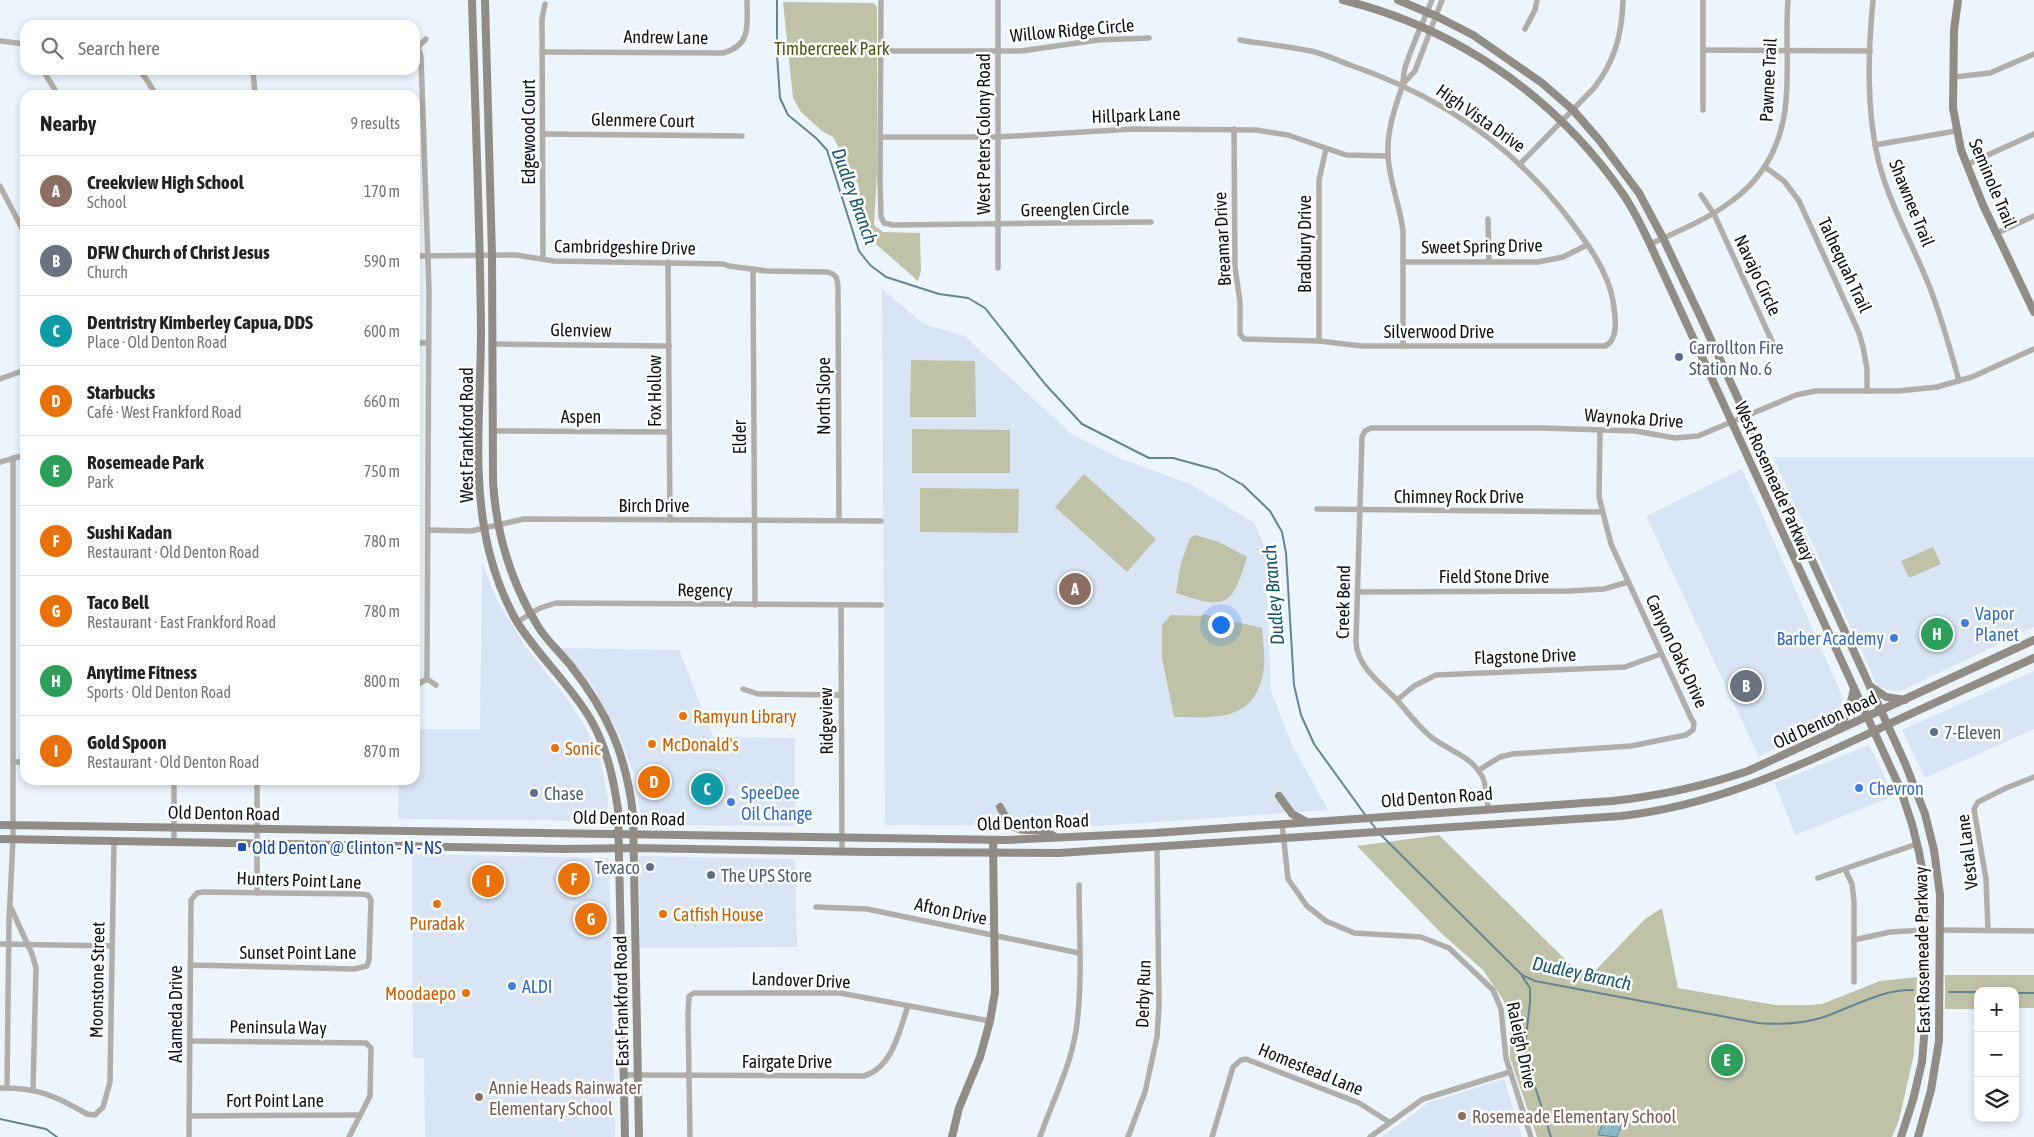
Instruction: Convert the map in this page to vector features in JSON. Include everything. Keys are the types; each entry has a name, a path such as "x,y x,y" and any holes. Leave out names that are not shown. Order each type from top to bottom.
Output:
{"main road":[{"name":"West Frankford Road","path":"472,0 481,332 479,482 484,528 497,576 517,622 540,654 578,699 600,737 609,761 613,779 618,809 619,834"},
{"name":"West Frankford Road","path":"485,0 492,255 492,481 498,525 506,560 519,592 531,614 545,636 571,666 591,694 611,729 623,760 629,785 633,814 633,834"},
{"name":"West Rosemeade Parkway","path":"1343,0 1368,6 1422,26 1464,48 1507,75 1535,96 1562,122 1623,194 1650,244 1867,717"},
{"name":"West Rosemeade Parkway","path":"1398,0 1436,16 1473,35 1542,83 1572,110 1620,166 1639,193 1663,238 1701,318 1870,686 1880,712"},
{"name":"Seminole Trail","path":"1958,0 1954,30 1953,108 1956,131 1966,166 1997,233 2031,298 2034,312"},
{"path":"1687,324 1701,318"},
{"path":"1781,531 1795,524"},
{"path":"1820,616 1834,609"},
{"name":"Old Denton Road","path":"0,825 842,836 994,840 1155,833 1635,798 1675,791 1732,776 1779,758 2034,640"},
{"name":"Old Denton Road","path":"0,839 458,847 1059,853 1648,813 1693,803 1760,782 2034,658"},
{"path":"1870,686 1886,697 1905,700"},
{"path":"1836,731 1849,710 1854,689"},
{"name":"East Rosemeade Parkway","path":"1880,712 1909,772 1925,814 1938,876 1940,930 1939,1041 1931,1090 1918,1137"},
{"name":"East Rosemeade Parkway","path":"1867,717 1900,788 1917,844 1923,874 1925,1025 1922,1062 1913,1100 1901,1137"},
{"path":"1732,776 1737,790"},
{"path":"1279,796 1292,814 1306,821"},
{"path":"1000,808 1006,820 1013,828 1023,831 1049,833 1056,837"},
{"path":"1488,810 1489,824"},
{"path":"458,831 458,847"},
{"name":"East Frankford Road","path":"619,834 625,1137"},
{"name":"East Frankford Road","path":"633,834 639,1137"},
{"path":"759,835 759,850"},
{"path":"952,1137 959,1108 980,1057 990,1021 995,992 994,840"},
{"path":"1925,930 1940,930"},
{"path":"622,941 635,942"}],"street":[{"name":"Andrew Lane","path":"542,52 723,53 738,47 745,36 747,0"},
{"path":"881,0 881,137"},
{"name":"West Peters Colony Road","path":"998,0 998,268"},
{"path":"1403,346 1402,216 1391,179 1388,156 1391,121 1402,86 1405,69 1432,0"},
{"path":"1402,86 1415,71 1442,0"},
{"path":"1525,29 1535,10 1537,0"},
{"path":"1520,164 1594,88 1610,65 1620,38 1623,0"},
{"path":"1703,0 1703,110"},
{"name":"Pawnee Trail","path":"1650,244 1714,214 1742,194 1765,167 1779,136 1785,110 1788,0"},
{"name":"Shawnee Trail","path":"1872,0 1870,98 1875,145 1891,200 1939,310 1960,381"},
{"name":"Edgewood Court","path":"543,259 542,19 545,4"},
{"name":"Willow Ridge Circle","path":"881,51 1035,50 1098,40 1149,38"},
{"path":"420,44 426,39"},
{"name":"High Vista Drive","path":"1240,40 1312,52 1373,73 1444,107 1498,145 1520,164 1558,204 1587,245 1601,268 1609,287 1614,310 1615,327"},
{"path":"0,41 20,43"},
{"path":"1703,50 1870,51"},
{"path":"420,54 428,256 427,678"},
{"path":"1954,77 1990,73 2034,54"},
{"path":"46,75 55,90"},
{"path":"143,75 153,90"},
{"path":"253,75 255,90"},
{"name":"Hillpark Lane","path":"881,137 998,137 1133,129 1234,129 1269,131 1346,155 1388,156"},
{"name":"Breamar Drive","path":"1234,129 1235,267 1240,302 1240,334 1244,339 1250,340"},
{"path":"1875,145 1956,131"},
{"name":"Glenmere Court","path":"543,134 742,136"},
{"path":"1966,166 2034,134"},
{"name":"Greenglen Circle","path":"881,137 881,217 884,223 893,225 998,225 1151,222"},
{"name":"Bradbury Drive","path":"1319,341 1319,180 1326,149"},
{"name":"Talhequah Trail","path":"1765,167 1784,181 1800,201 1838,284 1862,340 1867,369 1867,390"},
{"path":"0,186 20,225"},
{"name":"Navajo Circle","path":"1701,195 1714,214 1775,348"},
{"path":"1997,233 2034,216"},
{"path":"1488,219 1489,261"},
{"name":"Sweet Spring Drive","path":"1403,262 1545,261 1564,257 1587,245"},
{"name":"Cambridgeshire Drive","path":"420,256 516,255 554,261 723,264 754,269 834,274"},
{"name":"Fox Hollow","path":"668,262 670,520"},
{"name":"Elder","path":"754,269 755,605"},
{"name":"North Slope","path":"834,274 838,278 838,520"},
{"name":"Silverwood Drive","path":"1250,340 1319,341 1347,345 1403,346 1605,346 1611,344 1614,339 1615,327"},
{"path":"420,343 428,343"},
{"name":"Glenview","path":"493,344 669,346"},
{"name":"Waynoka Drive","path":"1365,431 1371,428 1542,428 1635,431 1660,436 1698,436 1784,398 1805,392 1921,389 1960,381 2034,348"},
{"path":"0,379 20,372"},
{"name":"Canyon Oaks Drive","path":"1479,770 1500,757 1512,754 1631,746 1689,734 1692,730 1694,723 1611,546 1602,512 1599,472 1600,430"},
{"name":"Aspen","path":"492,431 669,432"},
{"name":"Creek Bend","path":"1365,431 1362,437 1356,642 1359,656 1370,673 1430,736 1445,747 1469,759 1479,770"},
{"path":"0,462 20,456"},
{"path":"10,906 18,927 28,945 36,968 33,1089 3,1088 10,906 13,839 13,458"},
{"name":"Chimney Rock Drive","path":"1317,509 1360,511 1602,512"},
{"name":"Birch Drive","path":"428,530 471,531 524,519 881,521"},
{"name":"Field Stone Drive","path":"1358,592 1578,590 1604,589 1628,582"},
{"name":"Regency","path":"517,622 540,608 556,604 881,605"},
{"name":"Ridgeview","path":"841,606 842,852"},
{"name":"Flagstone Drive","path":"1396,700 1414,686 1436,675 1625,667 1661,654"},
{"path":"420,683 427,678"},
{"path":"427,678 436,685"},
{"path":"743,689 758,694 840,695"},
{"path":"13,762 20,762"},
{"path":"1479,770 1484,778 1488,810"},
{"name":"Vestal Lane","path":"1988,930 1986,879 1974,810 1978,802 2034,777"},
{"path":"174,785 174,841"},
{"path":"257,785 257,893"},
{"name":"Raleigh Drive","path":"1282,823 1288,879 1307,906 1326,921 1354,933 1421,937 1431,940 1448,948 1493,990 1501,1009 1506,1058 1531,1137"},
{"name":"Moonstone Street","path":"33,1089 46,1093 87,1114 95,1115 103,1108 110,1082 114,840"},
{"path":"1818,878 1917,844"},
{"name":"Derby Run","path":"1128,1137 1145,1092 1157,1037 1159,924 1157,847"},
{"path":"1845,869 1852,884 1854,982"},
{"path":"1040,1137 1065,1072 1076,1032 1079,1000 1078,885"},
{"name":"Hunters Point Lane","path":"197,893 368,895 371,900 371,928"},
{"name":"Alameda Drive","path":"189,1137 191,900 197,893"},
{"name":"Afton Drive","path":"816,907 867,909 1079,953"},
{"name":"Sunset Point Lane","path":"190,966 361,968 367,966 369,960 371,928"},
{"path":"1854,940 1890,932 1925,930"},
{"path":"1940,930 2034,931"},
{"path":"0,944 112,946"},
{"name":"Landover Drive","path":"689,1076 689,996 694,993 840,993 990,1021"},
{"name":"Fairgate Drive","path":"624,1075 856,1076 870,1074 888,1058 908,1006"},
{"name":"Peninsula Way","path":"190,1041 366,1043 371,1048 371,1088 368,1102 360,1115"},
{"name":"Homestead Lane","path":"1212,1137 1233,1067 1241,1060 1246,1059 1359,1103 1389,1122"},
{"path":"1370,1137 1423,1099 1510,1072"},
{"path":"689,1076 690,1137"},
{"path":"349,1137 360,1115"},
{"name":"Fort Point Lane","path":"190,1116 360,1115"}],"shaded area":[{"path":"882,289 924,324 964,336 1073,435 1119,458 1190,484 1254,523 1265,547 1271,691 1292,745 1328,810 1097,826 885,825"},
{"path":"1773,457 2034,457 2034,627 1899,692 1878,687"},
{"path":"1742,469 1843,698 1837,717 1759,757 1646,516"},
{"path":"482,562 496,598 525,646 568,700 587,730 600,760 608,799 608,821 398,819 399,785 420,785 420,729 480,729"},
{"path":"560,648 679,650 713,737 795,738 795,826 642,825 635,778 619,734 592,685"},
{"path":"2034,671 2034,729 1925,778 1902,730"},
{"path":"1869,745 1894,796 1795,835 1775,783"},
{"path":"412,854 609,858 615,1137 425,1137 424,1058 413,1058"},
{"path":"639,856 795,859 797,947 640,948"},
{"name":"Rosemeade Elementary School","path":"1504,1079 1522,1137 1382,1137 1428,1103"}],"green space":[{"name":"Timbercreek Park","path":"783,2 874,3 877,7 877,172 874,225 883,232 920,233 921,271 918,281 877,245 865,218 858,184 833,137 822,131 801,112 793,98"},
{"path":"911,360 975,361 976,417 910,417"},
{"path":"912,429 1010,430 1010,473 912,473"},
{"path":"1084,474 1156,539 1127,572 1055,507"},
{"path":"920,488 1019,489 1018,533 920,532"},
{"path":"1195,535 1219,542 1247,557 1237,586 1225,600 1206,602 1176,593 1181,563 1190,538"},
{"path":"1933,547 1941,564 1909,578 1901,561"},
{"path":"1202,614 1262,628 1263,674 1258,690 1241,709 1230,714 1217,716 1174,717 1162,658 1162,625 1171,615 1202,616"},
{"path":"1439,835 1572,966 1594,972 1645,919 1662,908 1678,988 1775,1005 1810,1005 1822,1004 1880,981 1917,977 1914,1054 1899,1120 1892,1137 1537,1137 1510,1058 1510,1030 1504,1001 1483,970 1441,933 1357,846"},
{"path":"1945,975 2034,975 2034,1008 2019,1008 2019,987 1974,987 1974,1009 1945,1009"}],"water":[{"path":"1606,1114 1623,1121 1617,1137 1598,1135"}],"waterway":[{"name":"Dudley Branch","path":"777,0 777,54 780,98 788,115 816,138 827,150 859,251 870,265 886,277 939,294 968,298 985,308 1045,384 1082,424 1149,458 1173,458 1217,470 1243,485 1270,511 1282,532 1286,553 1294,685 1301,715 1314,744 1366,816"},
{"name":"Dudley Branch","path":"1369,820 1377,830"},
{"name":"Dudley Branch","path":"1380,834 1522,975 1535,981 1758,1023 1775,1024 1800,1023 1824,1017 1879,995 1901,990 1913,990"},
{"path":"1522,976 1530,988 1525,1047 1527,1061 1551,1137"},
{"name":"Dudley Branch","path":"1949,992 1974,992"},
{"name":"Dudley Branch","path":"2019,993 2034,993"},
{"path":"0,1119 46,1129 57,1137"}],"place":[{"name":"Carrollton Fire Station No. 6","path":"1679,357"},
{"name":"Creekview High School","path":"1075,589"},
{"name":"Vapor Planet","path":"1965,623"},
{"name":"Anytime Fitness","path":"1937,634"},
{"name":"Barber Academy","path":"1894,638"},
{"name":"DFW Church of Christ Jesus","path":"1746,686"},
{"name":"Ramyun Library","path":"683,716"},
{"name":"7-Eleven","path":"1934,732"},
{"name":"McDonald's","path":"652,744"},
{"name":"Sonic","path":"555,748"},
{"name":"Starbucks","path":"654,782"},
{"name":"Chevron","path":"1859,788"},
{"name":"Dentristry Kimberley Capua, DDS","path":"707,789"},
{"name":"Chase","path":"534,793"},
{"name":"SpeeDee Oil Change","path":"731,802"},
{"name":"Old Denton @ Clinton - N - NS","path":"242,847"},
{"name":"Texaco","path":"650,867"},
{"name":"The UPS Store","path":"711,875"},
{"name":"Sushi Kadan","path":"574,879"},
{"name":"Gold Spoon","path":"488,881"},
{"name":"Puradak","path":"437,904"},
{"name":"Catfish House","path":"663,914"},
{"name":"Taco Bell","path":"591,919"},
{"name":"ALDI","path":"512,986"},
{"name":"Moodaepo","path":"466,993"},
{"name":"Rosemeade Park","path":"1727,1060"},
{"name":"Annie Heads Rainwater Elementary School","path":"479,1097"},
{"name":"Rosemeade Elementary School","path":"1462,1116"}]}
